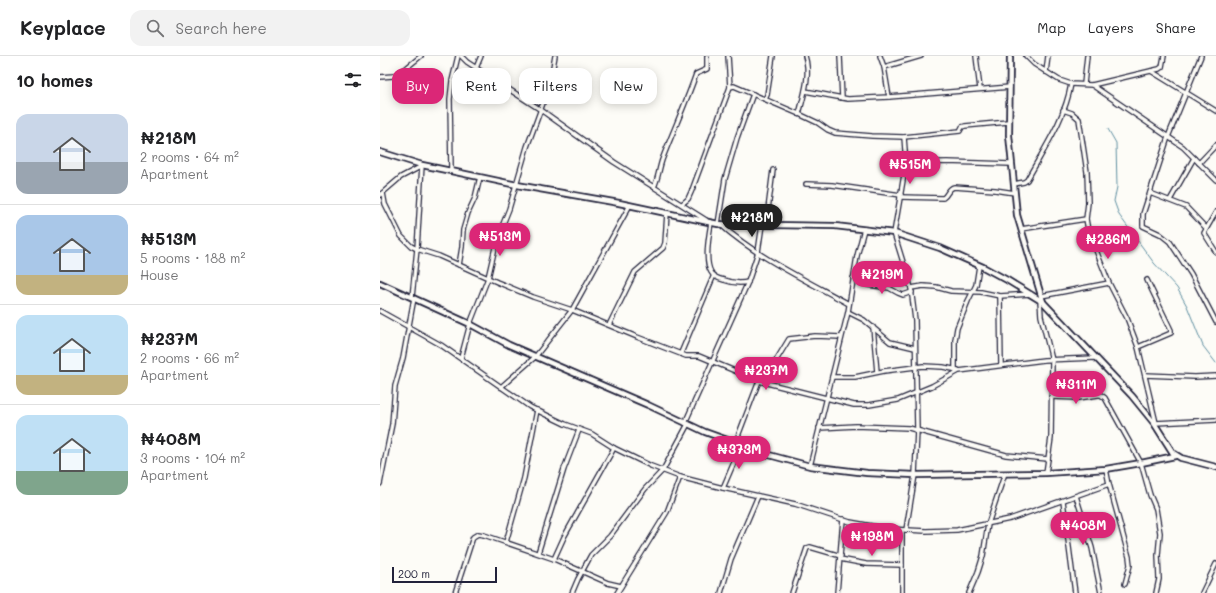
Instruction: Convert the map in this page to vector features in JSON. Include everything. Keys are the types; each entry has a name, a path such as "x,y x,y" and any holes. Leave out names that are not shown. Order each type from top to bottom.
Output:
{"street":[{"path":"380,77 393,76 400,73 421,56"},
{"path":"452,171 450,99 452,81 460,56 476,68 482,56"},
{"path":"461,358 470,324 488,278 497,239 509,209 527,147 550,84 555,56"},
{"path":"654,187 662,162 696,74 707,69 707,56"},
{"path":"682,204 688,199 692,190 730,87 728,56"},
{"path":"765,99 767,95 773,56"},
{"path":"799,114 805,91 808,69 805,56"},
{"path":"840,56 842,98"},
{"path":"880,56 884,67 889,97"},
{"path":"884,67 921,56"},
{"path":"976,56 980,89"},
{"path":"1010,56 1008,122 1017,215 1041,299 1044,330 1052,360 1051,438 1046,473"},
{"path":"1026,56 1034,64 1059,80 1071,84 1092,85 1159,70 1162,67 1164,56"},
{"path":"1046,72 1048,56"},
{"path":"1084,84 1087,56"},
{"path":"1201,56 1168,137 1143,214 1143,226 1160,234 1170,242 1191,274 1216,322"},
{"path":"1151,71 1186,94 1216,111"},
{"path":"1014,184 1027,180 1064,110 1071,84"},
{"path":"1092,85 1183,147 1216,180"},
{"path":"730,87 734,86 765,99 818,123 828,130 836,133 904,137 960,131 962,127 965,126 1008,122"},
{"path":"805,91 848,99 1010,87"},
{"path":"511,91 614,162 709,222"},
{"path":"719,224 725,179 737,138 753,94"},
{"path":"1064,110 1072,113 1079,119 1087,172 1088,203 1086,219 1088,230 1109,283 1127,318 1138,347 1155,423"},
{"path":"902,593 904,530 915,475 917,430 915,320 911,290 894,233 906,163 904,137"},
{"path":"1199,163 1216,145"},
{"path":"380,152 422,166 630,205 719,224 835,226 864,229 894,233 940,248 1007,280 1041,299 1132,396 1155,423 1176,456"},
{"path":"1170,200 1194,158"},
{"path":"906,163 947,162 1011,164"},
{"path":"422,166 401,177 382,194 385,204 401,236 411,246 430,252 533,297 572,310 686,356 699,356 761,381 854,405 870,405 898,400 932,386 957,370"},
{"path":"380,484 392,424 396,386 410,328 422,166"},
{"path":"572,593 582,571 594,551 610,536 645,489 663,470 686,424 748,282 758,252 773,170"},
{"path":"459,265 463,230 468,213 475,198 480,177"},
{"path":"806,184 832,185 900,196 943,198 946,196 950,188 954,187 996,190 1015,194"},
{"path":"1150,193 1186,207 1206,228"},
{"path":"500,387 535,357 572,310 630,205"},
{"path":"1216,212 1204,233 1216,252"},
{"path":"609,325 635,272 663,248 665,243 667,213"},
{"path":"1021,229 1086,219"},
{"path":"709,222 708,266 711,272 726,281 740,284 748,282"},
{"path":"719,224 733,236 758,252 849,304"},
{"path":"810,466 848,312 853,278 864,229"},
{"path":"957,370 955,340 957,328 973,292 979,266"},
{"path":"681,353 714,275"},
{"path":"853,278 868,284 885,287 903,295 911,290 923,286 936,287 951,291 973,292 1000,296 1031,294"},
{"path":"1138,347 1171,333 1148,280"},
{"path":"380,283 470,324 535,357 648,405 686,424 735,444 810,466 867,473 915,475 1046,473 1106,469 1141,464 1176,456 1216,467"},
{"path":"1041,299 1109,283"},
{"path":"1000,296 1001,365"},
{"path":"380,311 461,358 500,387 537,410 579,430 592,434 614,448 651,466 680,477 815,510 843,519 888,529 926,531 957,530 1010,519 1109,484"},
{"path":"848,312 864,320 890,342 915,348"},
{"path":"873,327 877,372"},
{"path":"735,444 761,381 790,339 815,336 841,337"},
{"path":"832,376 855,377 877,372 923,366 943,367 957,370 1052,360 1095,358"},
{"path":"1145,375 1195,377 1216,376"},
{"path":"1052,397 1079,398 1101,395 1105,398 1141,464 1150,495 1156,509 1159,525 1159,579 1156,593"},
{"path":"506,542 524,478 537,410"},
{"path":"1155,423 1216,420"},
{"path":"819,428 856,426 909,428 1006,455 1048,459"},
{"path":"538,553 564,469 579,430"},
{"path":"722,488 741,446"},
{"path":"554,559 564,537 614,448"},
{"path":"1106,469 1129,557 1130,565 1125,584"},
{"path":"969,593 983,556 988,524 1005,474"},
{"path":"617,593 667,512 680,477"},
{"path":"721,593 731,559 758,496"},
{"path":"1076,496 1092,548 1101,593"},
{"path":"1062,501 1075,593"},
{"path":"837,593 843,519"},
{"path":"455,593 473,537 478,534 484,534 538,553 608,583 621,586"},
{"path":"792,593 807,548 810,547 840,558 866,564 902,565"},
{"path":"1202,593 1216,564"}],"waterway":[{"path":"1108,129 1116,143 1117,187 1114,201 1119,215 1154,263 1177,288 1187,306 1203,346 1216,363"}]}
